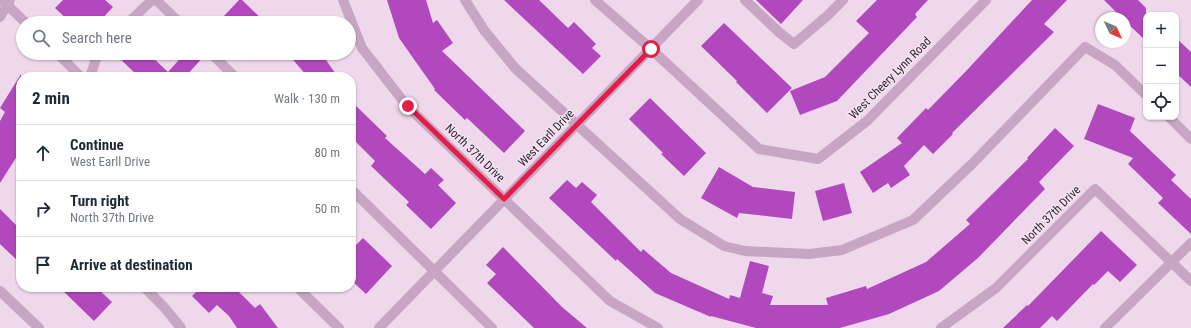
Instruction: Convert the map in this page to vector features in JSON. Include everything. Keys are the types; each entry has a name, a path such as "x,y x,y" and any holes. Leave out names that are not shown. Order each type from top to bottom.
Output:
{"street":[{"path":"135,16 152,0"},
{"path":"156,0 173,16"},
{"name":"North 37th Drive","path":"343,0 349,16"},
{"path":"466,0 484,30 515,68 680,219 724,246 745,251 809,254 842,250 913,220 972,164 1085,47 1115,65 1143,92"},
{"name":"West Cheery Lynn Road","path":"595,0 651,49 759,149 818,160 867,122 986,0"},
{"name":"West Earll Drive","path":"379,328 698,0"},
{"path":"745,0 794,44 827,16 843,0"},
{"path":"0,17 6,1 20,16"},
{"name":"North 37th Drive","path":"356,33 362,48 408,106 610,301 658,328"},
{"path":"64,60 77,72"},
{"path":"92,72 96,60"},
{"path":"218,60 231,72"},
{"path":"1172,120 1191,139"},
{"name":"North 37th Drive","path":"941,328 996,288 1095,189 1191,281"},
{"path":"356,194 492,328"},
{"path":"1105,328 1191,243"},
{"path":"0,291 39,328"},
{"path":"149,292 164,307 181,328"},
{"path":"302,292 339,328"}],"building":[{"path":"63,0 105,0 113,7 105,16 64,16 55,8"},
{"path":"239,0 242,0 259,16 224,16"},
{"path":"387,0 426,0 433,23 437,20 453,43 442,51 525,131 504,153 467,118 465,120 434,90 435,89 399,38"},
{"path":"504,0 539,0 568,28 574,22 596,44 592,48 601,56 583,74"},
{"path":"756,0 803,0 781,24"},
{"path":"877,0 928,0 915,14 917,17 837,101 800,115 790,91 825,77 869,33 856,21"},
{"path":"1032,0 1067,0 1044,24 1054,32 952,133 953,134 933,154 924,145 904,166 910,175 891,188 888,183 873,193 860,172 902,143 897,138 926,108 928,110"},
{"path":"1104,0 1138,0 1146,8 1146,12 1143,12 1143,38 1131,27 1131,12 1116,12"},
{"path":"724,23 792,88 767,113 701,46"},
{"path":"1179,41 1191,52 1191,87 1179,76"},
{"path":"121,60 155,60 168,72 134,72"},
{"path":"179,60 200,60 190,72 168,72"},
{"path":"293,60 326,60 334,72 304,72"},
{"path":"16,82 16,158 0,183 0,121 5,112 0,108"},
{"path":"650,98 706,153 684,176 661,154 663,153 629,119"},
{"path":"1098,104 1135,118 1130,131 1176,175 1171,180 1191,199 1191,234 1158,203 1163,198 1128,164 1133,158 1084,139"},
{"path":"356,106 387,136 385,138 425,174 431,168 444,180 438,185 456,203 431,229 406,205 409,202 371,166 375,161 356,142"},
{"path":"1055,128 1074,146 1039,182 1045,189 978,258 939,291 889,314 840,328 756,328 711,317 655,293 617,259 616,261 549,198 567,180 576,188 582,182 597,195 591,202 641,252 643,249 671,273 729,299 730,295 740,298 750,261 769,266 762,293 773,296 770,305 828,305 826,298 866,286 867,289 926,262 970,224 966,220 1028,159 1027,158"},
{"path":"719,167 753,187 795,192 792,219 739,213 737,218 701,198"},
{"path":"844,183 852,213 823,221 815,191"},
{"path":"0,209 16,225 16,259 0,244"},
{"path":"1101,231 1137,265 1120,282 1108,271 1094,285 1093,284 1057,321 1052,316 1040,328 1003,328 1027,305 1028,306"},
{"path":"363,238 392,266 366,294 356,285 356,245"},
{"path":"503,247 562,307 587,328 534,328 487,283 496,274 486,265"},
{"path":"64,292 101,292 112,302 94,321"},
{"path":"196,292 239,292 255,308 260,304 278,328 237,328 229,316 217,305 209,313 192,296"}],"route":[{"path":"408,106 504,199 651,49"}]}
